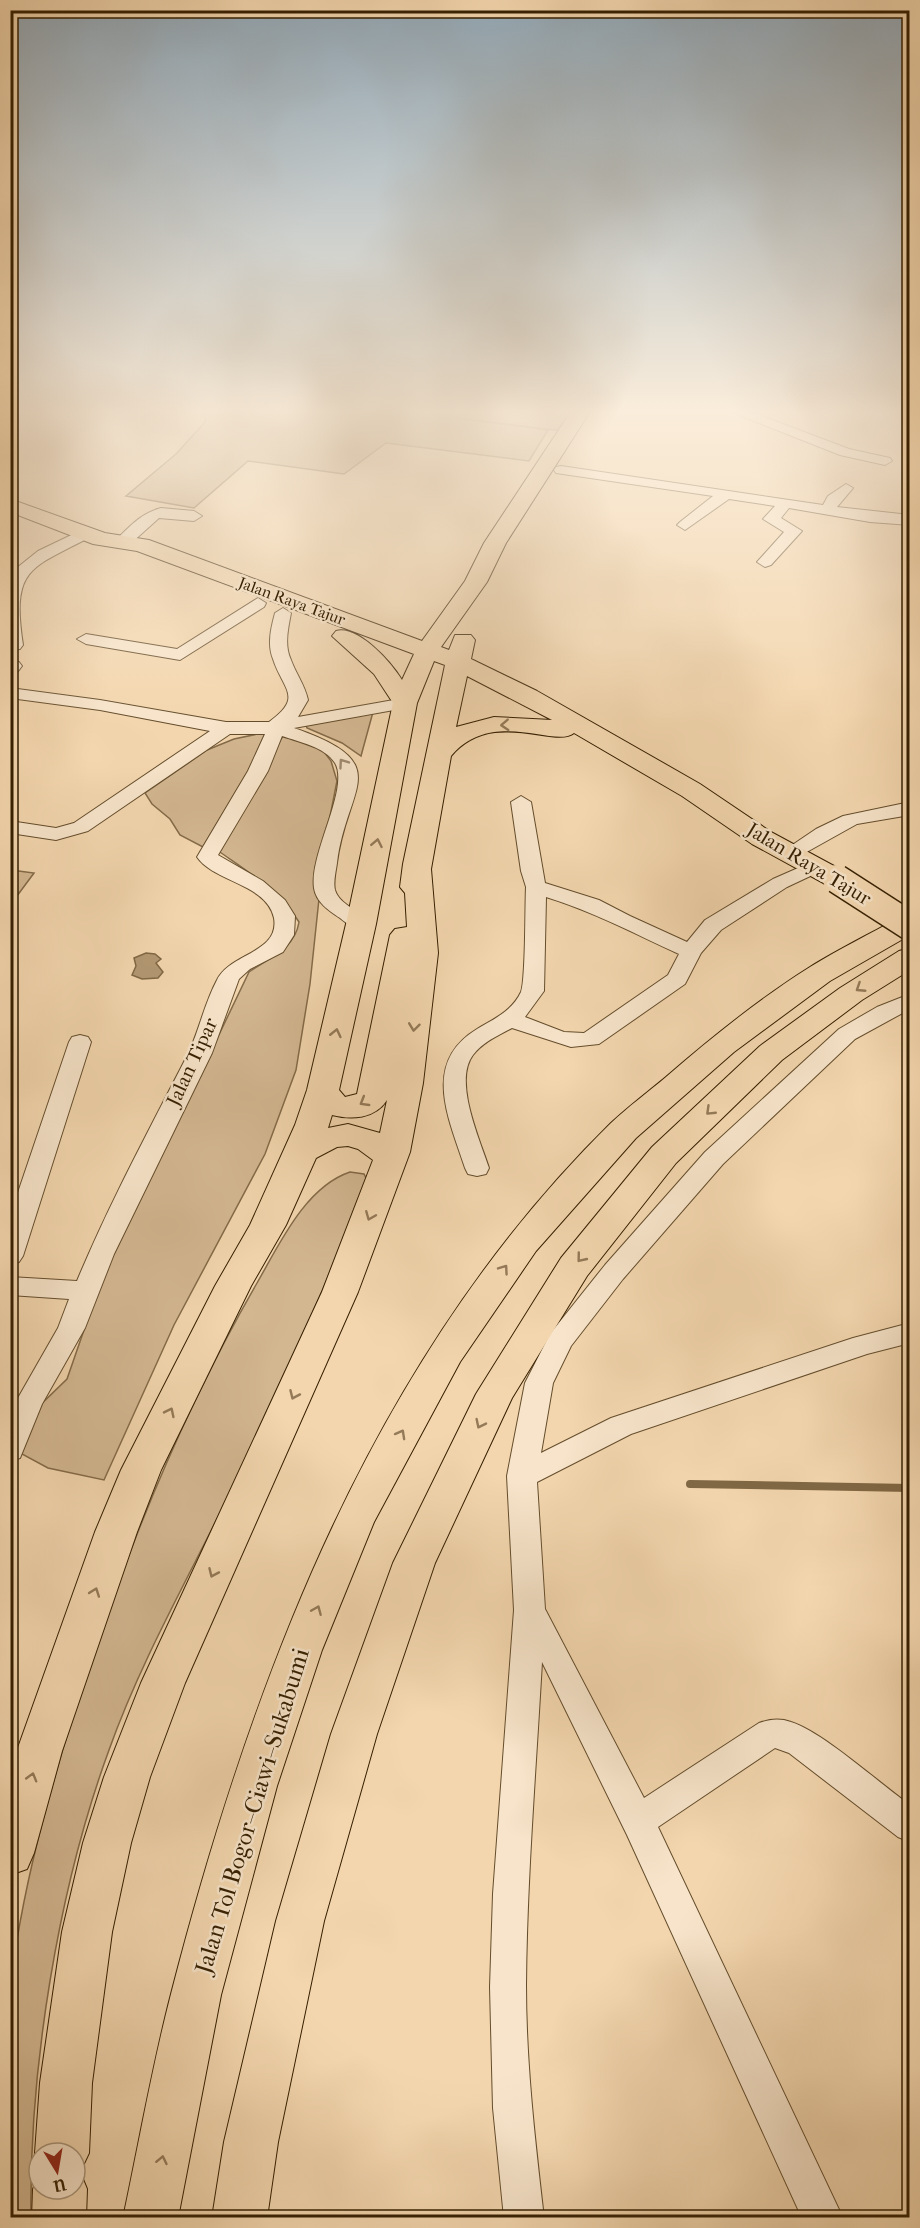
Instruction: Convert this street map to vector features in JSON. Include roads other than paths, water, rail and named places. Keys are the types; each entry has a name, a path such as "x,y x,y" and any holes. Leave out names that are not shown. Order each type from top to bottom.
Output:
{"highway":[{"path":"35,514 103,538"},
{"path":"323,1090 330,1103 345,1108 361,1106 373,1097 437,756 456,669 463,616 521,514"},
{"path":"10,1853 39,1751 116,1532 141,1470 233,1286 267,1225 302,1151 323,1090 361,924 405,703 424,656 463,616 531,514"},
{"name":"Jalan Raya Tajur","path":"103,538 121,554 283,613 347,629"},
{"name":"Jalan Raya Tajur","path":"103,538 141,545 347,629 528,696 691,789 707,804 909,924"},
{"path":"347,629 463,616"},
{"path":"463,616 491,662 528,696"},
{"path":"347,629 383,669 405,703"},
{"name":"Jalan Raya Tajur","path":"456,669 675,795 707,804"},
{"path":"437,756 452,738 480,727 527,724 563,730"},
{"path":"63,2141 66,2083 87,1932 107,1843 127,1777 163,1683 340,1292 391,1158 407,1083 423,953 424,931 417,864"},
{"name":"Jalan Tol Bogor–Ciawi–Sukabumi","path":"150,2217 196,1995 254,1786 300,1650 354,1520 445,1354 523,1242 624,1130 723,1045 819,975 909,924"},
{"path":"239,2217 250,2142 300,1922 354,1734 414,1563 495,1394 574,1267 664,1155 771,1053 851,994 909,957"},
{"path":"302,1151 328,1137 342,1135 371,1140 391,1158"},
{"path":"59,2217 60,2201"}],"street":[{"path":"10,645 14,645 11,611 19,574 34,562 103,538 151,514"},
{"path":"182,514 194,516"},
{"path":"685,525 699,514"},
{"path":"765,562 794,531 771,519 776,514"},
{"path":"854,514 909,520"},
{"path":"86,639 180,655 258,603"},
{"path":"275,727 293,711 300,694 280,659 279,635 283,613"},
{"path":"10,693 100,705 226,728 275,727 405,703"},
{"path":"275,727 322,744 343,759 348,768 350,778 328,854 324,888 330,901 361,924"},
{"name":"Jalan Tipar","path":"10,1450 28,1403 71,1328 93,1272 158,1134 204,1045 228,980 236,969 279,944 284,934 284,916 272,899 242,876 207,857 258,771 275,727"},
{"path":"10,827 56,834 81,827 226,728"},
{"path":"477,1168 458,1103 453,1075 463,1052 476,1040 511,1020 533,991 536,887 531,871 521,802"},
{"path":"789,854 830,829 851,820 890,814 909,808"},
{"path":"511,1020 575,1041 591,1039 676,978 691,951 713,925 731,912 780,883 826,873"},
{"path":"536,887 592,904 622,921 691,951"},
{"path":"524,2217 511,2098 508,1987 511,1894 530,1610 522,1476 538,1383 548,1362 614,1272 714,1158 847,1034 909,1001"},
{"path":"10,1256 80,1042"},
{"path":"10,1286 87,1291"},
{"path":"522,1476 621,1426 847,1350 909,1333"},
{"path":"530,1610 557,1658 639,1824 823,2217"},
{"path":"639,1824 647,1815 771,1733 788,1735 801,1743 909,1826"}],"waterway":[{"path":"690,1484 910,1488"}]}
